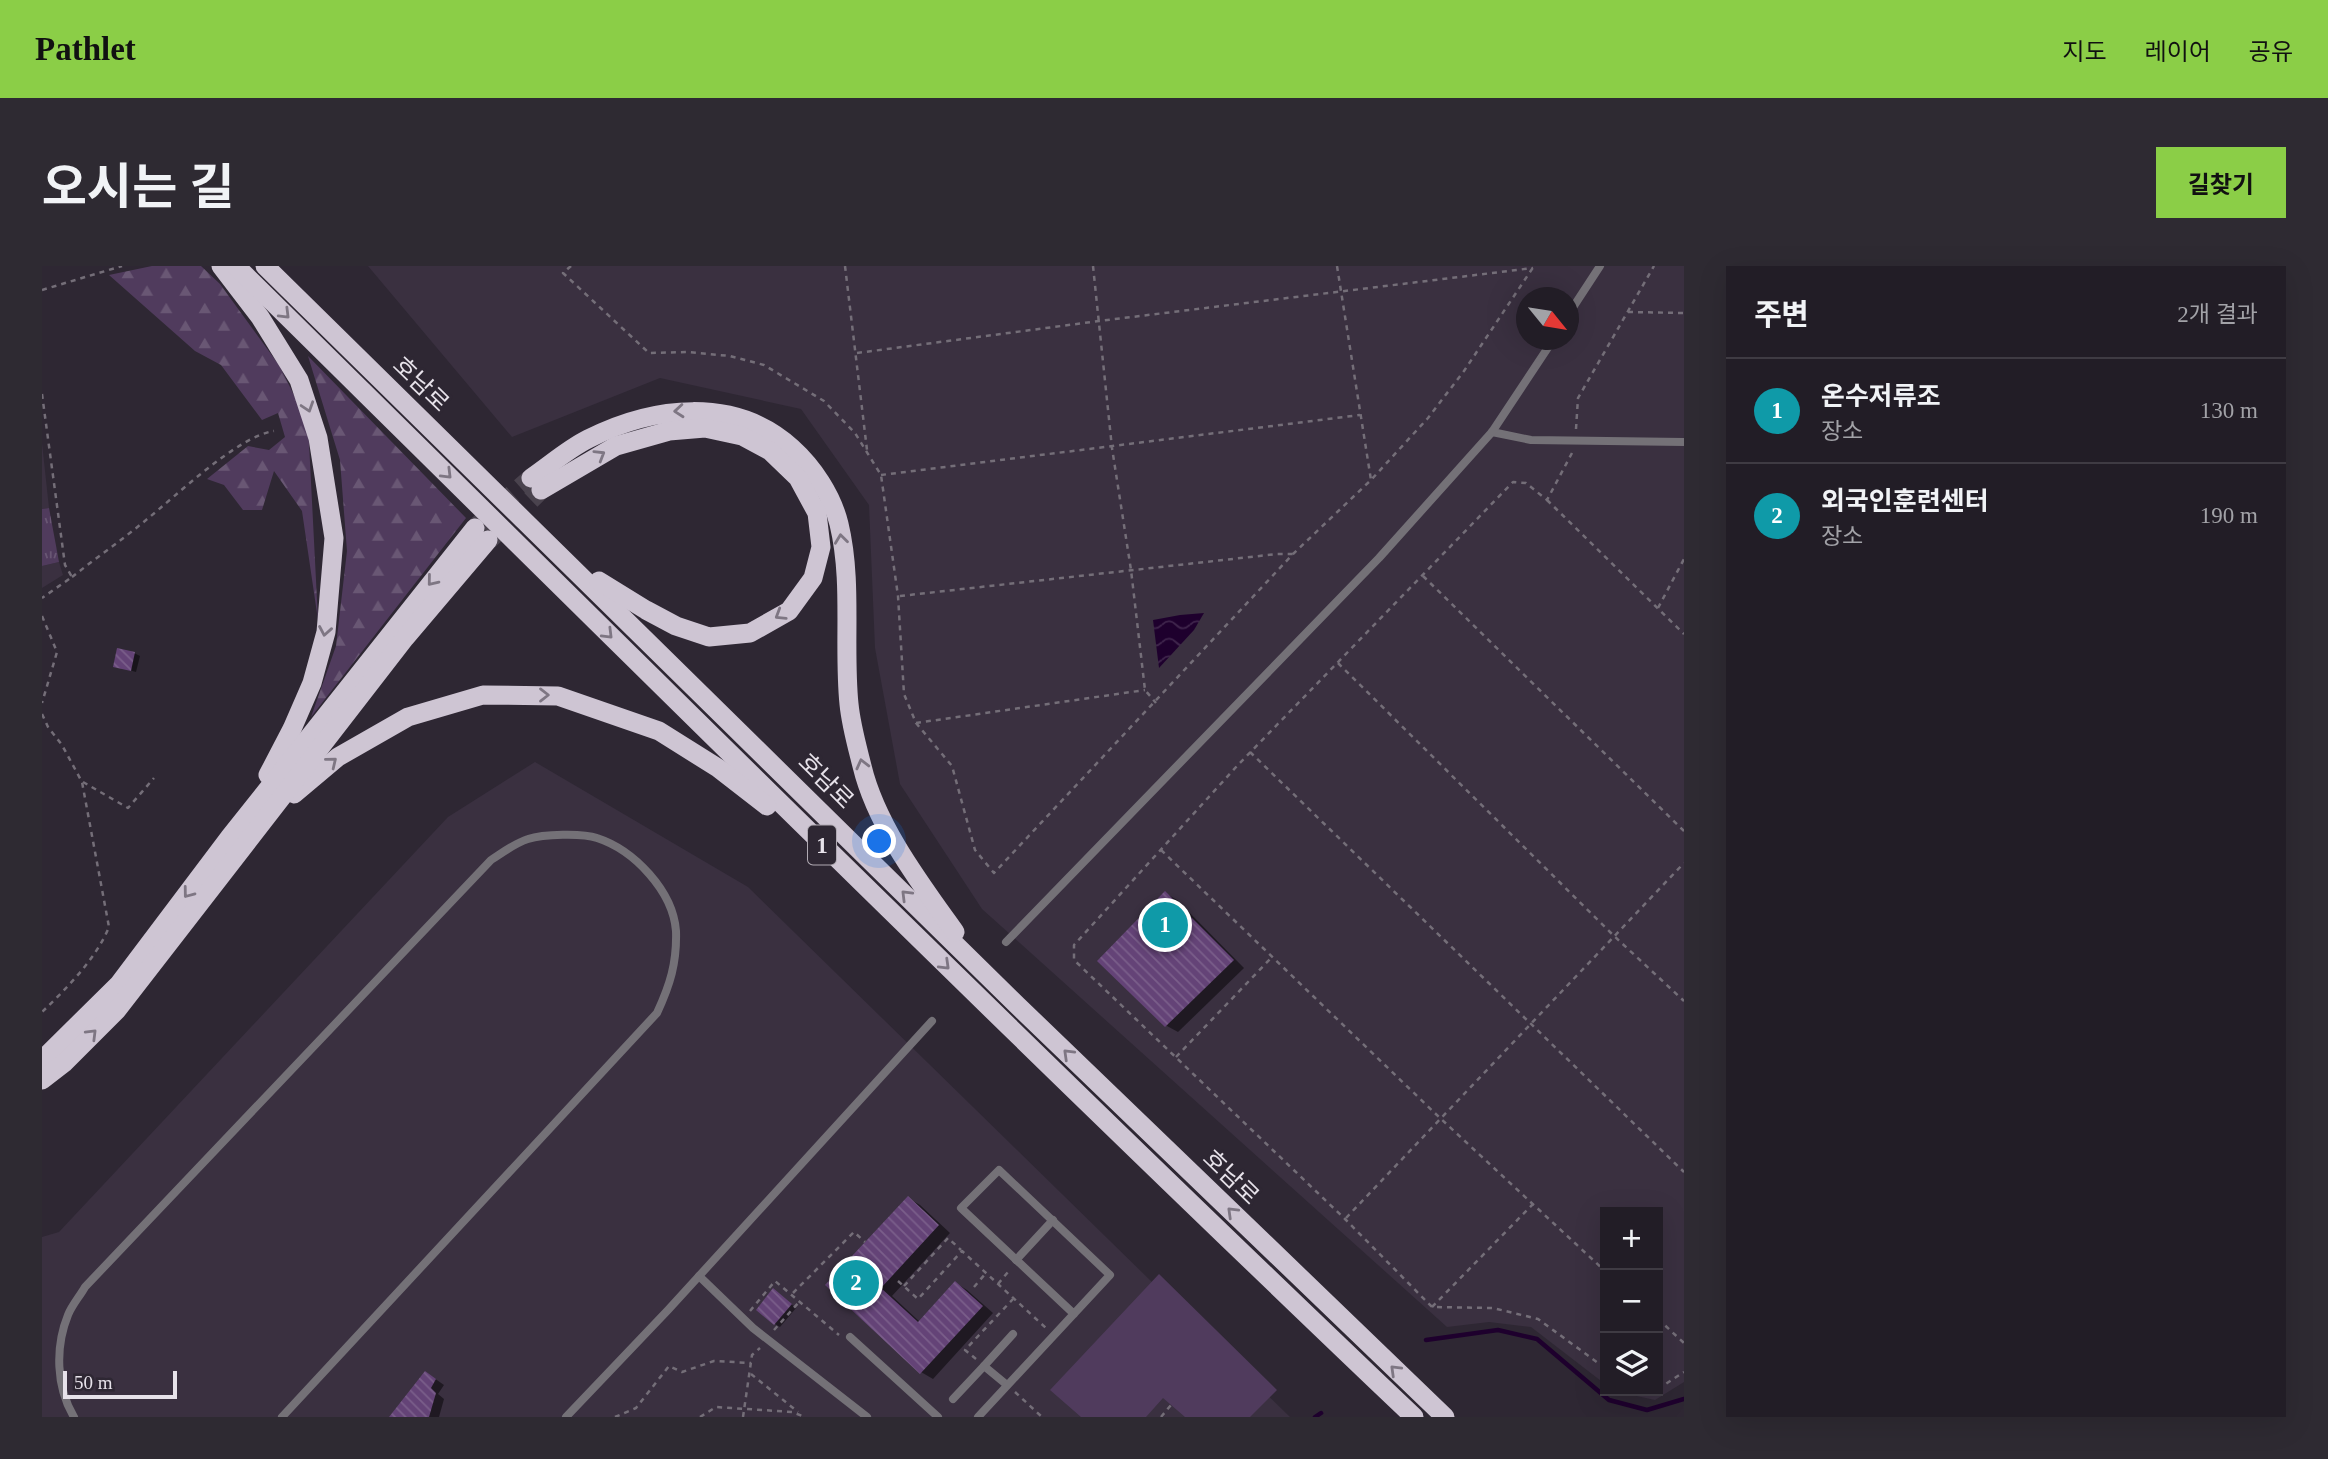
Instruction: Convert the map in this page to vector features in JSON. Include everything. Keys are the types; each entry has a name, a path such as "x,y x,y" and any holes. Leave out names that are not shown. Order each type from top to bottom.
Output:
{"highway":[{"path":"42,1080 64,1063 117,1010 238,840 312,683 326,632 334,538 318,438 299,380 260,317 221,266"},
{"name":"호남로","path":"236,266 834,858 1414,1417"},
{"name":"호남로","path":"265,266 1017,1005 1445,1417"},
{"path":"550,544 611,590 676,625 709,636 750,633 789,611 813,578 821,547 817,513 798,478 771,451 742,436 705,428 669,431 616,446 536,484 588,439 660,413 689,410 748,420 778,435 805,460 823,486 839,523 845,579 849,705 862,770 879,815 955,931 1017,1005"},
{"path":"42,1060 119,985 405,638 482,534"},
{"path":"238,840 338,757 408,717 483,695 558,696 659,732 718,768 834,858"}],"lane":[{"path":"1579,299 1600,266"},
{"path":"1006,942 1379,558 1492,432 1546,350"},
{"path":"1492,432 1531,440 1684,442"},
{"path":"74,1417 59,1369 60,1342 68,1313 85,1287 491,860 528,839 554,836 596,837 625,852 648,870 660,889 676,928 675,963 657,1013 282,1417"},
{"path":"566,1417 932,1021"},
{"path":"978,1417 1007,1385 1074,1314 1110,1275 999,1170 961,1208 1074,1314"},
{"path":"1016,1260 1053,1220"},
{"path":"699,1276 753,1328 867,1417"},
{"path":"953,1399 980,1363 1013,1334"},
{"path":"850,1337 937,1417"},
{"path":"980,1363 1007,1385"}],"path":[{"path":"42,290 122,266"},
{"path":"571,266 563,274 649,353 687,352 730,356 764,365 824,401 855,433 881,475 898,596 904,694 916,723 952,766 975,850 994,873 1293,554 1371,480 1428,418 1464,371 1534,267"},
{"path":"845,266 867,454"},
{"path":"1093,266 1112,448 1131,570 1145,690 1156,703"},
{"path":"1337,266 1371,480"},
{"path":"1547,500 1576,441 1575,409 1578,398 1654,266"},
{"path":"857,354 1534,267"},
{"path":"1627,312 1684,313"},
{"path":"42,394 65,565 72,577"},
{"path":"881,475 1360,415"},
{"path":"42,598 128,535 234,449 261,433 274,431"},
{"path":"1600,1364 1538,1320 1493,1308 1432,1307 1345,1219 1074,960 1074,945 1250,752 1513,482 1526,483 1547,500 1684,634"},
{"path":"898,596 1293,554"},
{"path":"1658,608 1684,559"},
{"path":"1423,576 1684,831"},
{"path":"42,617 57,652 42,703"},
{"path":"1338,663 1613,935 1684,1001"},
{"path":"916,723 1145,690"},
{"path":"42,714 82,782 109,928 81,970 42,1012"},
{"path":"1250,752 1684,1172"},
{"path":"82,782 128,808 154,778"},
{"path":"1161,850 1440,1118 1604,1270"},
{"path":"1345,1219 1684,863"},
{"path":"1176,1057 1272,957"},
{"path":"1432,1307 1533,1204"},
{"path":"792,1294 854,1232 865,1242"},
{"path":"904,1286 948,1238 1049,1330"},
{"path":"898,1281 918,1299 962,1251"},
{"path":"998,1284 1008,1272"},
{"path":"974,1287 986,1273"},
{"path":"750,1311 775,1281 792,1294 800,1301 774,1331"},
{"path":"980,1363 965,1350 1013,1298"},
{"path":"1663,1324 1684,1343"},
{"path":"743,1417 752,1356 760,1348"},
{"path":"615,1417 636,1408 669,1366 682,1372 714,1361 751,1363"},
{"path":"1663,1386 1684,1372"},
{"path":"750,1373 805,1417"},
{"path":"1007,1385 1042,1417"},
{"path":"1161,1417 1171,1405"},
{"path":"700,1417 716,1406 800,1414"}],"shaded area":[{"path":"368,266 1684,266 1684,1382 1663,1395 1663,1207 1600,1207 1600,1380 1531,1327 1489,1322 1447,1327 982,909 900,784 875,648 869,505 801,409 660,378 512,437"},
{"path":"42,443 49,508 42,509"},
{"path":"59,562 63,575 42,588 42,566"},
{"path":"535,762 748,887 1290,1417 42,1417 42,1237 59,1232 448,817"},
{"path":"1637,1396 1661,1396 1655,1400"}],"green space":[{"path":"152,266 201,266 220,284 279,365 308,423 318,620 302,511 274,471 262,510 243,510 224,485 207,479 248,446 269,450 285,437 278,413 262,420 221,365 195,351 109,275"},
{"path":"308,356 466,518 311,717 336,646 347,551 340,460"},
{"path":"49,508 59,562 42,566 42,509"},
{"path":"1159,1274 1277,1390 1250,1417 1185,1417 1163,1398 1146,1417 1081,1417 1050,1390"}],"water":[{"path":"1204,613 1194,630 1159,668 1153,620"}],"building":[{"path":"117,648 135,652 131,671 113,667"},
{"path":"1165,891 1234,960 1165,1027 1097,961"},
{"path":"908,1196 939,1225 881,1288 918,1322 955,1281 983,1306 920,1374 825,1285"},
{"path":"773,1288 792,1304 774,1325 756,1310"},
{"path":"425,1371 436,1379 431,1388 436,1393 429,1417 389,1417"}],"waterway":[{"path":"1426,1340 1498,1330 1537,1339 1609,1400 1647,1410 1684,1399"},
{"path":"1315,1417 1321,1413"}],"tunnel":[{"path":"477,526 531,478"},
{"path":"489,540 541,490"}],"place":[{"name":"온수저류조","path":"1165,925"},
{"name":"외국인훈련센터","path":"856,1283"}]}
